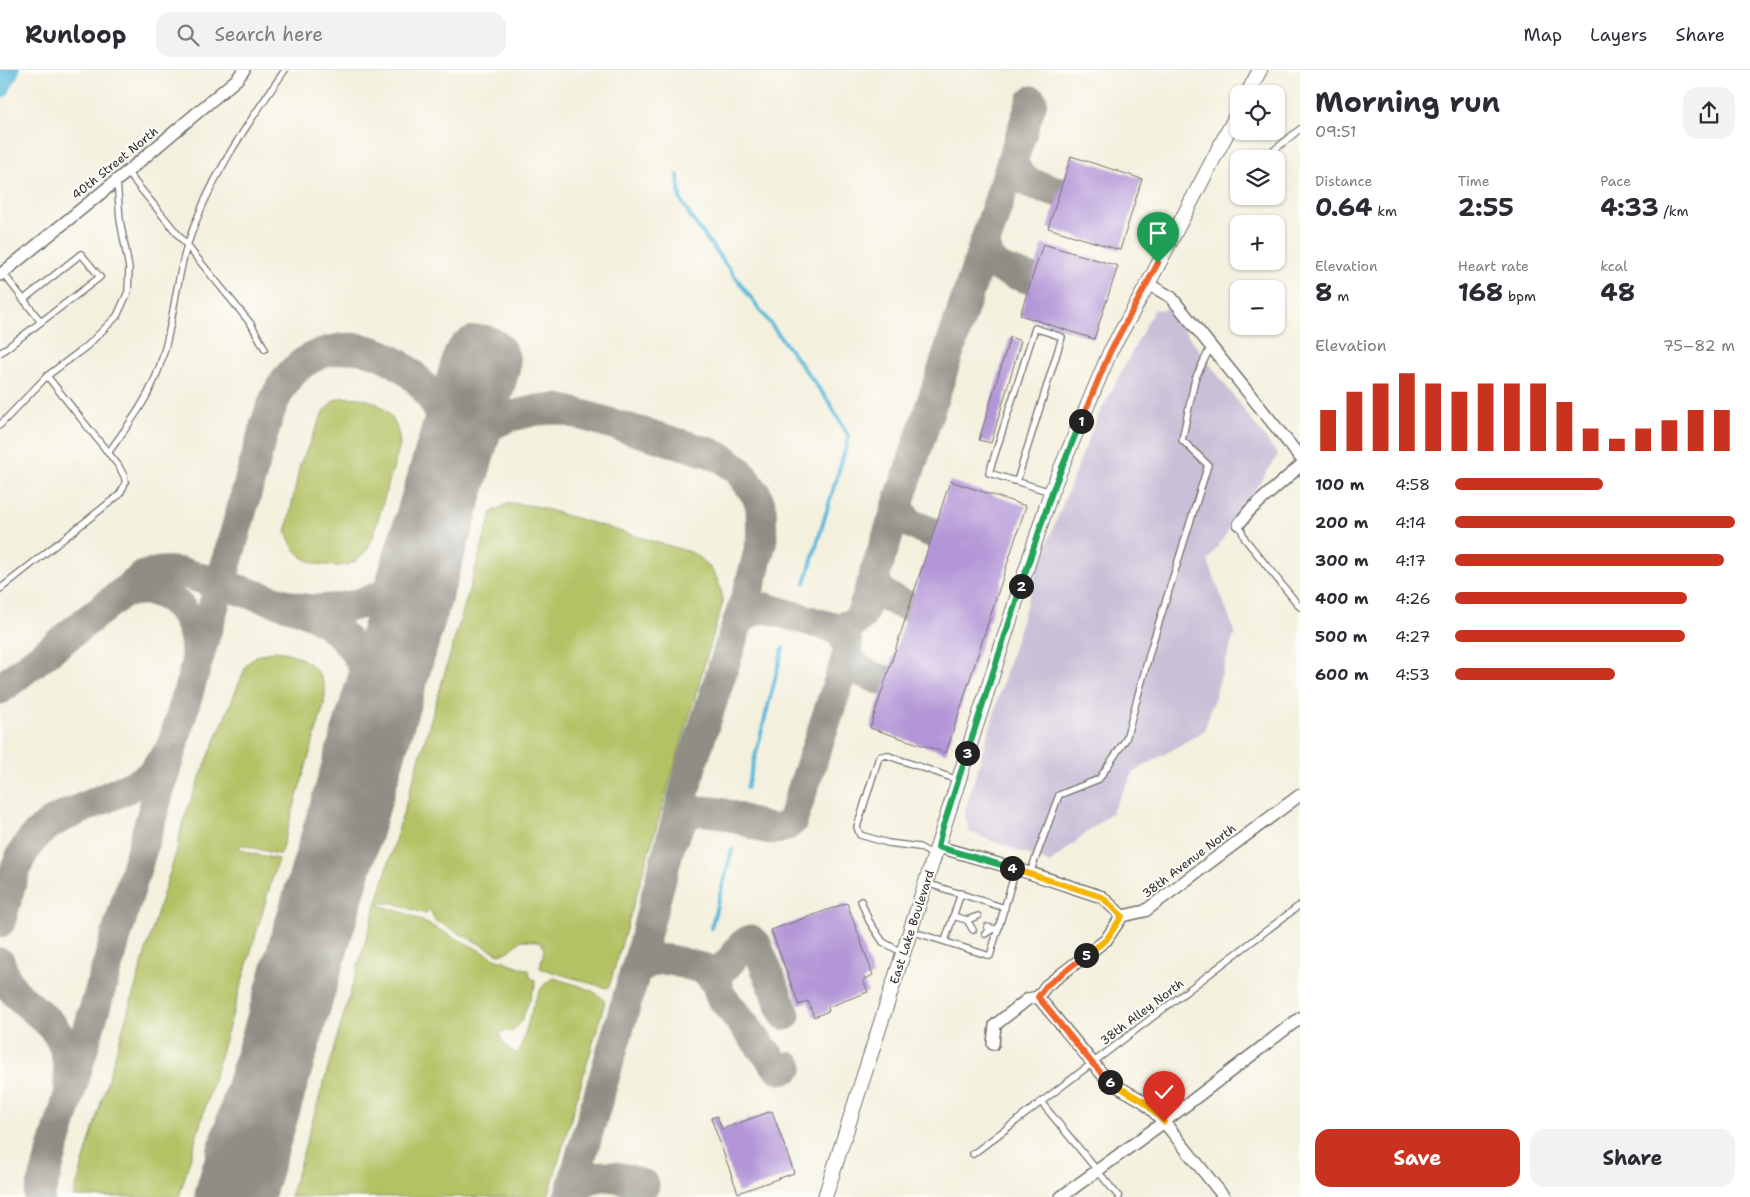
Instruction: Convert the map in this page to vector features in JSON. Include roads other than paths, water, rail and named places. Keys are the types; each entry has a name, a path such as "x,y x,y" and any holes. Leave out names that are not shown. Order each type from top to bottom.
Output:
{"street":[{"name":"40th Street North","path":"1,274 127,172 237,79 244,70"},
{"path":"1252,85 1260,70"},
{"name":"East Lake Boulevard","path":"825,1197 1052,492 1110,352 1230,127"},
{"path":"1148,284 1172,298 1300,457"},
{"path":"1239,524 1255,505 1300,466"},
{"name":"38th Avenue North","path":"1122,916 1145,911 1300,795"},
{"path":"936,851 1016,869 1102,897 1122,916 1106,940 1046,986 1038,997 1028,1000 995,1025 993,1044"},
{"path":"1038,997 1108,1081 1143,1101 1164,1122 1224,1197"},
{"path":"1062,1197 1300,1018"}],"lane":[{"path":"108,453 139,411 156,376 167,338 187,246 218,172 242,132 285,70"},
{"path":"1274,150 1300,129"},
{"path":"127,172 251,324 265,349"},
{"path":"0,425 47,376 87,346 117,316 128,292 128,268 120,220 117,180"},
{"path":"0,353 100,278 81,254 23,300"},
{"path":"1,274 41,322"},
{"path":"1016,481 1062,337 1035,328 989,473 1052,492"},
{"path":"1030,873 1059,795 1099,779 1126,739 1151,648 1208,465 1182,440 1195,379 1211,346"},
{"path":"0,589 119,495 126,484 126,477 47,376"},
{"path":"1239,524 1246,539 1300,607"},
{"path":"936,851 888,843 860,835 857,827 879,758 886,754 958,780"},
{"path":"911,931 990,956 993,929 1005,908 1016,869"},
{"path":"926,883 1005,908"},
{"path":"945,941 961,893"},
{"path":"861,901 869,921 883,942 903,953"},
{"name":"38th Alley North","path":"973,1154 1300,905"},
{"path":"953,916 975,923"},
{"path":"967,920 978,916"},
{"path":"967,920 973,930"},
{"path":"990,920 993,929"},
{"path":"985,934 993,929"},
{"path":"1041,1102 1119,1197"}],"waterway":[{"path":"0,88 9,70"},
{"path":"678,175 680,198 692,219 829,402 849,437 805,583"},
{"path":"747,788 783,648"},
{"path":"711,928 732,850"}]}
